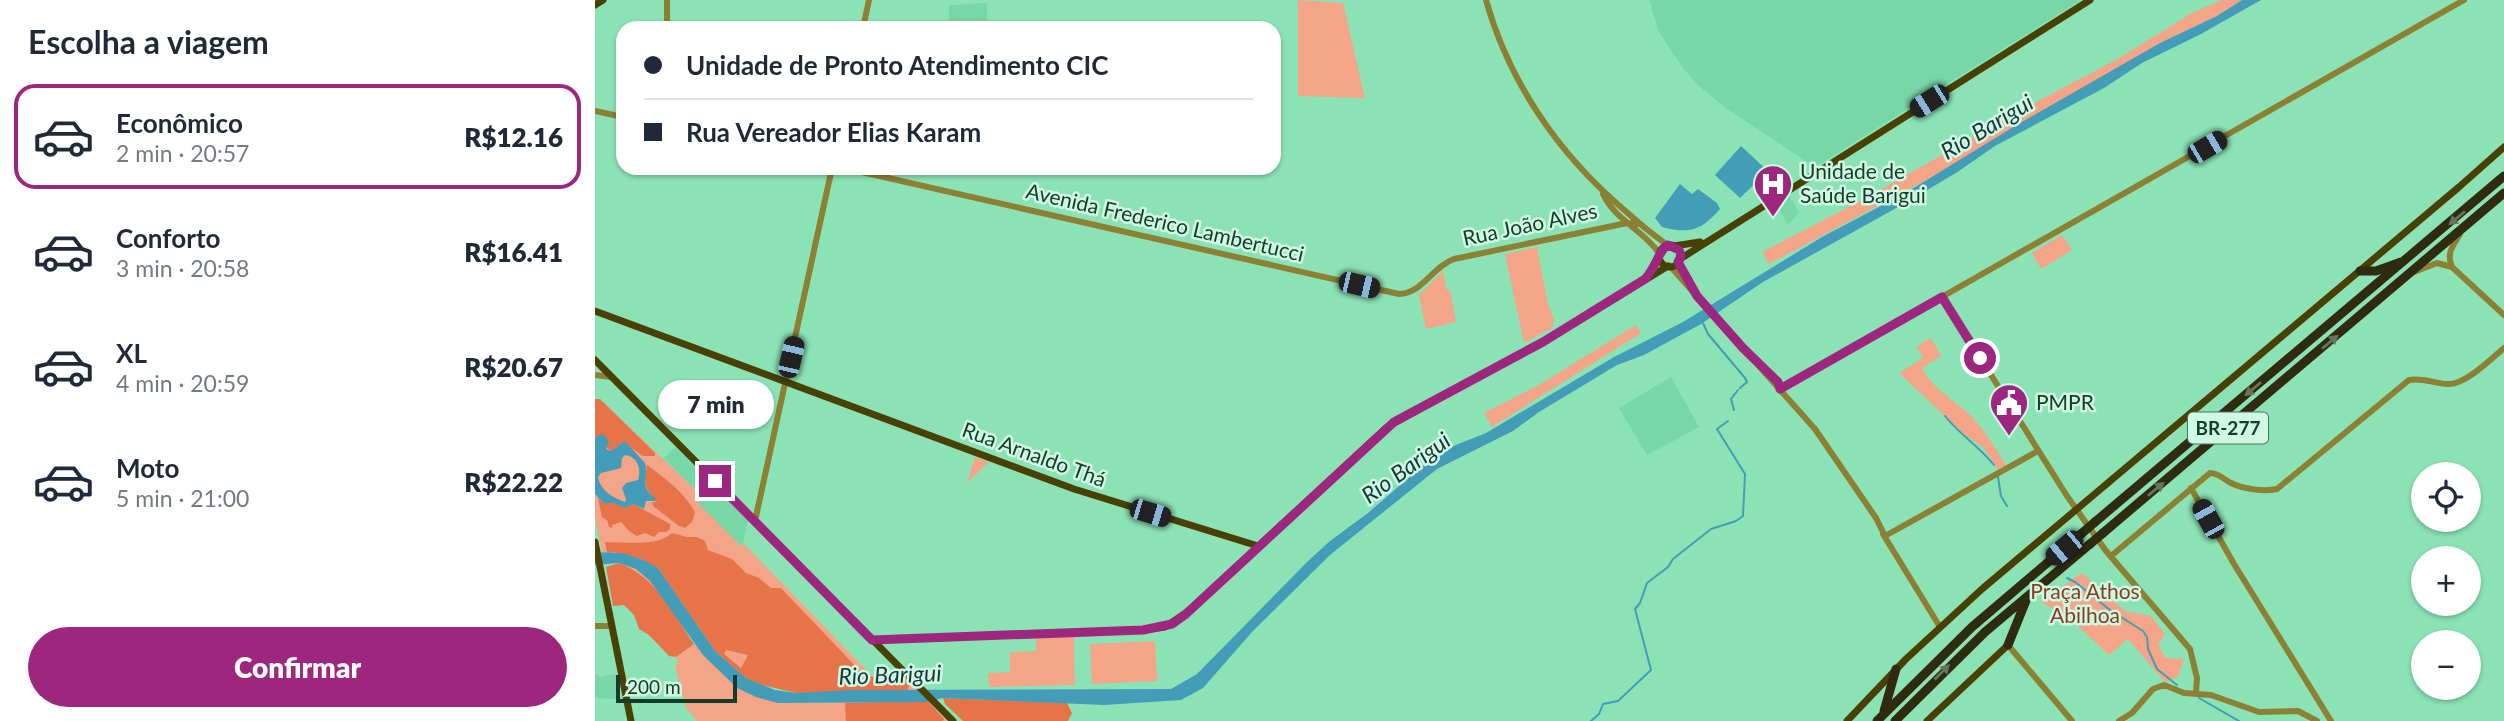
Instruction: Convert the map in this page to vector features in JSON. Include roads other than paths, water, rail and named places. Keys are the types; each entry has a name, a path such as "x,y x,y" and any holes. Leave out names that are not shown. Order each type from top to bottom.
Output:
{"highway":[{"name":"BR-277","path":"1877,721 1972,627 2504,176"},
{"name":"BR-277","path":"1895,721 1951,664 2030,594 2504,193"},
{"path":"2360,271 2376,271 2409,259"},
{"path":"2008,645 2019,613 2030,594"},
{"path":"1884,713 1896,669"}],"main road":[{"path":"595,5 603,0"},
{"path":"872,640 1157,628 1172,624 1394,422 1543,342 1679,261 1710,238 2090,0"},
{"path":"1847,721 1940,626 2504,147"},
{"path":"1645,279 1655,267 1662,248 1710,238"},
{"path":"1671,245 1679,250 1679,261"},
{"path":"1659,255 1662,263 1669,266"},
{"name":"Rua Arnaldo Thá","path":"595,311 1091,495 1258,546"},
{"path":"597,361 953,721"},
{"path":"595,542 631,721"},
{"path":"886,654 886,644 892,639"},
{"path":"1930,720 2008,645"}],"street":[{"path":"667,0 667,21"},
{"path":"864,21 869,0"},
{"path":"1486,0 1502,46 1537,113 1564,150 1600,189 1640,224 1671,245"},
{"path":"1780,389 2464,0"},
{"path":"595,111 616,116"},
{"path":"755,521 830,175"},
{"name":"Avenida Frederico Lambertucci","path":"875,175 1390,292 1410,292 1431,274"},
{"path":"1600,189 1610,208 1659,255"},
{"name":"Rua João Alves","path":"1431,274 1444,263 1454,259 1627,223 1640,224"},
{"path":"2452,267 2449,252 2463,230"},
{"path":"1679,261 1697,296"},
{"path":"2409,274 2437,263 2452,267 2504,316"},
{"path":"1669,266 1770,374 1823,438 1940,626"},
{"path":"1942,297 2076,509 2111,556 2190,649 2197,678 2196,693"},
{"path":"2111,556 2210,473 2238,486 2277,489 2407,382 2418,379 2459,383 2504,348"},
{"path":"597,361 595,373 612,377"},
{"path":"1885,536 2038,451"},
{"path":"2191,488 2331,721"},
{"path":"595,626 611,626"},
{"path":"2008,645 2071,721"},
{"path":"2119,721 2132,713 2157,686 2164,685 2184,693 2221,698 2256,712 2298,711 2317,721"}],"water":[{"path":"2242,0 2261,0 1995,146 1909,201 1763,282 1701,324 1644,355 1617,365 1539,412 1513,431 1437,469 1330,555 1252,632 1203,688 1181,700 1104,705 943,698 926,702 778,703 737,688 703,655 650,581 636,569 619,563 595,565 595,553 612,552 636,557 658,568 715,651 746,678 775,690 796,693 852,690 1171,689 1197,674 1330,541 1368,513 1421,467 1451,447 1486,433 1614,357 1683,322 1822,237 1907,192 2160,43 2217,16"},
{"path":"1741,146 1768,171 1740,198 1715,175"},
{"path":"1680,184 1692,194 1698,189 1717,203 1720,209 1707,222 1694,229 1662,227 1655,218"},
{"path":"601,434 606,437 609,442 606,449 611,451 626,442 645,463 647,490 655,501 646,501 644,509 633,504 625,508 613,503 603,503 595,494 595,438","holes":["629,456 638,464 639,476 638,480 626,483 622,488 625,502 608,493 601,486 598,477 601,473 621,468 622,458"]}],"waterway":[{"path":"1703,323 1708,334 1745,378 1747,382 1740,388"},
{"path":"1734,410 1731,399 1738,390"},
{"path":"1945,416 1994,465"},
{"path":"1591,721 1599,714 1603,704 1618,701 1651,670 1635,609 1647,583 1711,529 1743,516 1745,474 1717,429 1728,421"},
{"path":"1998,477 2001,496 2007,506"},
{"path":"2067,578 2143,631 2157,669 2177,685"},
{"path":"2199,698 2239,721"}],"place":[{"name":"Unidade de Saúde Barigui","path":"1773,218"},
{"name":"PMPR","path":"2009,437"}],"water label":[{"name":"Rio Barigui","path":"1987,127"},
{"name":"Rio Barigui","path":"1406,468"},
{"name":"Rio Barigui","path":"890,675"}],"park label":[{"name":"Praça Athos Abilhoa","path":"2085,604"}]}
